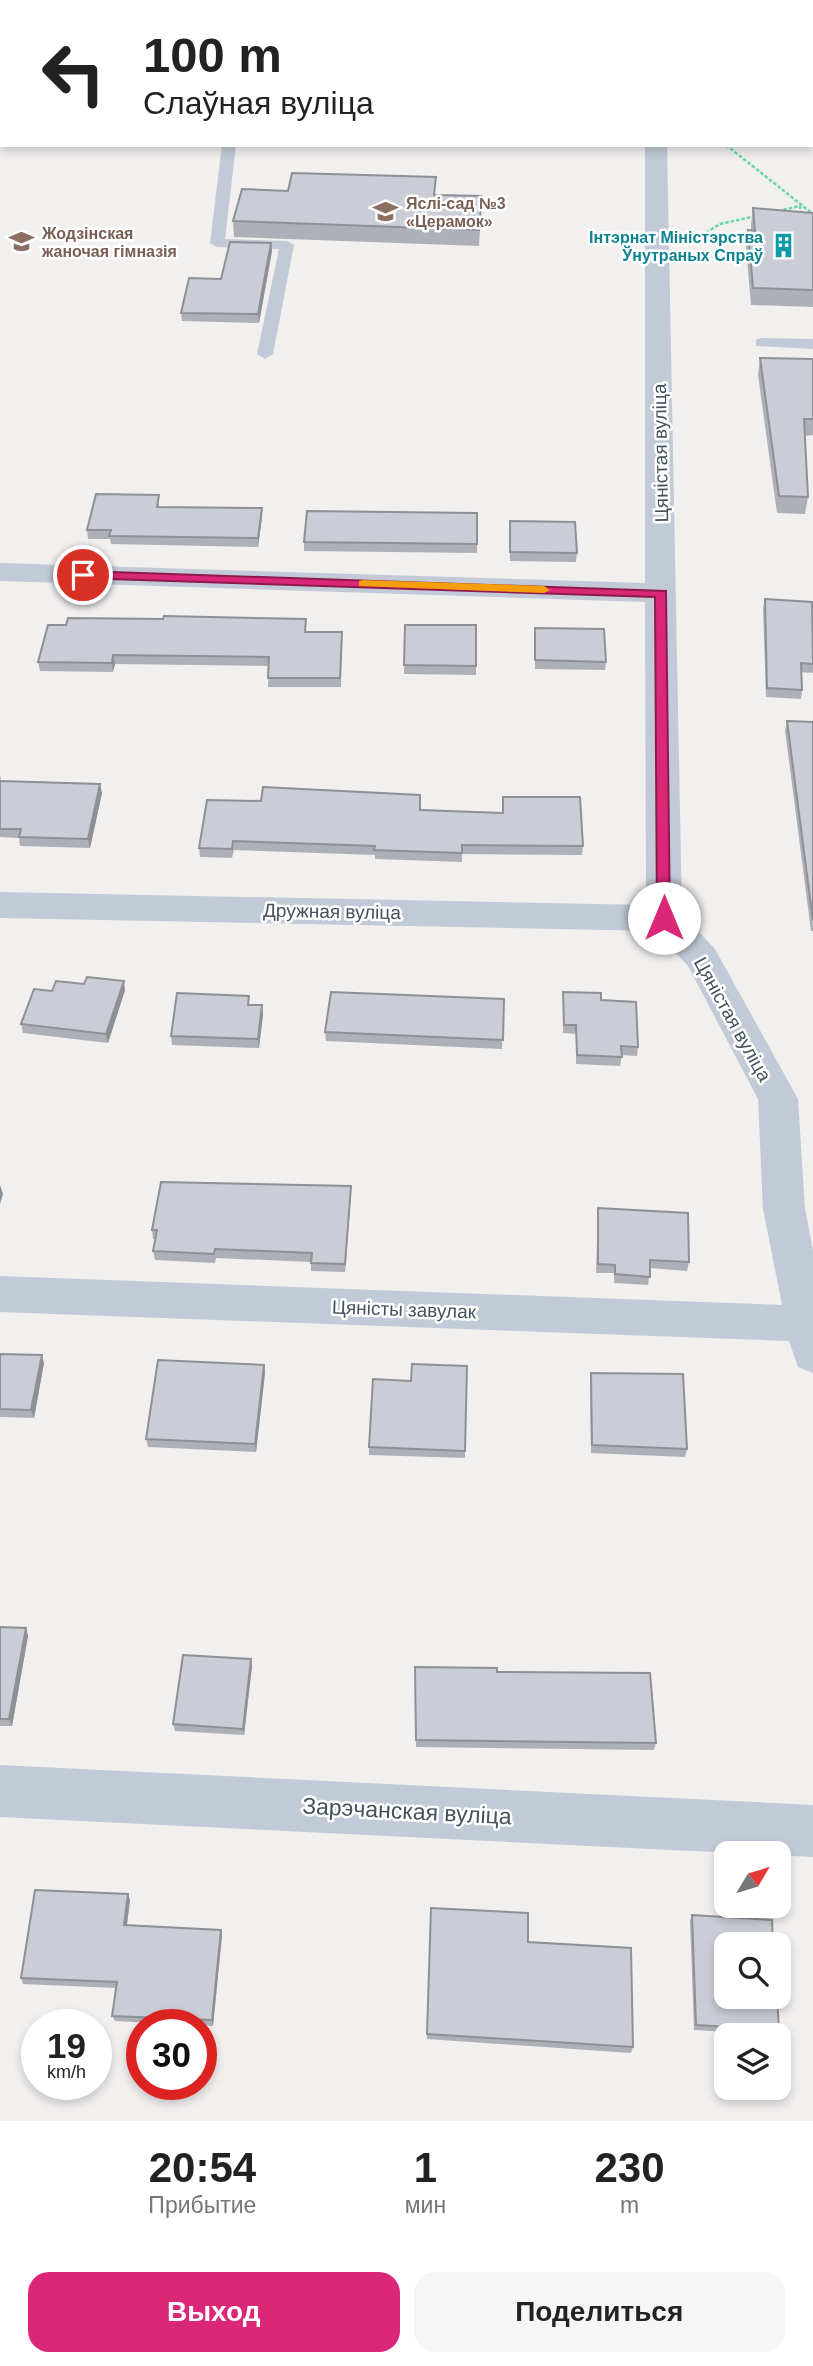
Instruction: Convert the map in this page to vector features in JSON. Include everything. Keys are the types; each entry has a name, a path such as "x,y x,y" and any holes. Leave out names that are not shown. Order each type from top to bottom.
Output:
{"street":[{"name":"Цяністая вуліца","path":"656,147 664,918 702,958 778,1099 784,1209 810,1339"},
{"path":"0,572 662,593"},
{"name":"Дружная вуліца","path":"0,905 664,918"},
{"name":"Цяністы завулак","path":"0,1294 810,1339"},
{"name":"Зарэчанская вуліца","path":"0,1791 813,1831"}],"lane":[{"path":"229,147 217,243 287,245 265,354"},
{"path":"761,343 813,344"}],"path":[{"path":"728,147 813,214"},
{"path":"774,212 800,206"},
{"path":"800,206 802,218"},
{"path":"659,261 720,223 760,215"}],"building":[{"path":"292,173 436,177 434,195 482,196 479,230 233,221 242,189 288,191"},
{"path":"753,208 813,213 813,290 753,288 748,230 755,231"},
{"path":"230,242 271,243 258,314 181,313 189,278 221,279"},
{"path":"760,358 813,359 813,419 804,419 808,497 779,496"},
{"path":"96,494 159,495 157,507 262,508 258,538 109,536 111,530 87,530"},
{"path":"307,511 477,513 477,544 304,542"},
{"path":"510,521 575,522 577,553 510,552"},
{"path":"765,599 812,602 813,664 801,663 802,690 767,688"},
{"path":"164,616 306,619 305,632 342,632 340,678 268,678 269,657 113,655 112,663 38,662 48,625 66,625 68,618 163,619"},
{"path":"405,625 476,625 476,666 404,665"},
{"path":"535,628 604,629 606,662 535,660"},
{"path":"787,721 813,722 813,921"},
{"path":"0,781 100,784 88,839 19,837 21,829 0,829"},
{"path":"263,787 420,795 420,810 503,813 503,797 580,797 583,846 462,845 462,853 374,850 375,846 233,841 232,849 199,848 207,800 261,801"},
{"path":"87,977 124,981 106,1034 21,1024 34,989 52,991 56,981 84,984"},
{"path":"331,992 504,999 503,1040 325,1032"},
{"path":"563,992 601,993 601,1000 636,1002 638,1047 621,1046 622,1057 577,1055 576,1025 564,1025"},
{"path":"177,993 249,996 248,1005 262,1005 258,1039 171,1036"},
{"path":"161,1182 351,1186 345,1264 311,1263 312,1253 215,1249 214,1254 153,1251 157,1230 152,1230"},
{"path":"598,1208 688,1213 689,1262 650,1260 650,1277 615,1274 615,1265 598,1264"},
{"path":"0,1354 42,1355 31,1410 0,1409"},
{"path":"158,1360 264,1365 255,1444 146,1439"},
{"path":"412,1364 467,1366 465,1451 369,1447 373,1379 411,1381"},
{"path":"591,1373 683,1374 687,1449 592,1445"},
{"path":"0,1627 26,1628 9,1719 0,1719"},
{"path":"183,1655 251,1659 243,1729 173,1724"},
{"path":"415,1667 497,1668 497,1672 650,1673 656,1743 416,1740"},
{"path":"35,1890 128,1894 124,1925 221,1930 213,2009 126,2009 126,2017 112,2016 117,1982 21,1978"},
{"path":"431,1908 528,1913 528,1942 631,1948 633,2047 427,2034"},
{"path":"692,1915 772,1920 772,1932 714,1932 714,2009 778,2009 779,2023 696,2025"}],"slow traffic":[{"path":"363,584 544,590"}],"place":[{"name":"Яслі-сад №3 «Церамок»","path":"386,212"},
{"name":"Жодзінская жаночая гімназія","path":"22,242"},
{"name":"Інтэрнат Міністэрства Ўнутраных Спраў","path":"783,246"}],"route":[{"path":"83,575 662,593 664,918"}]}
